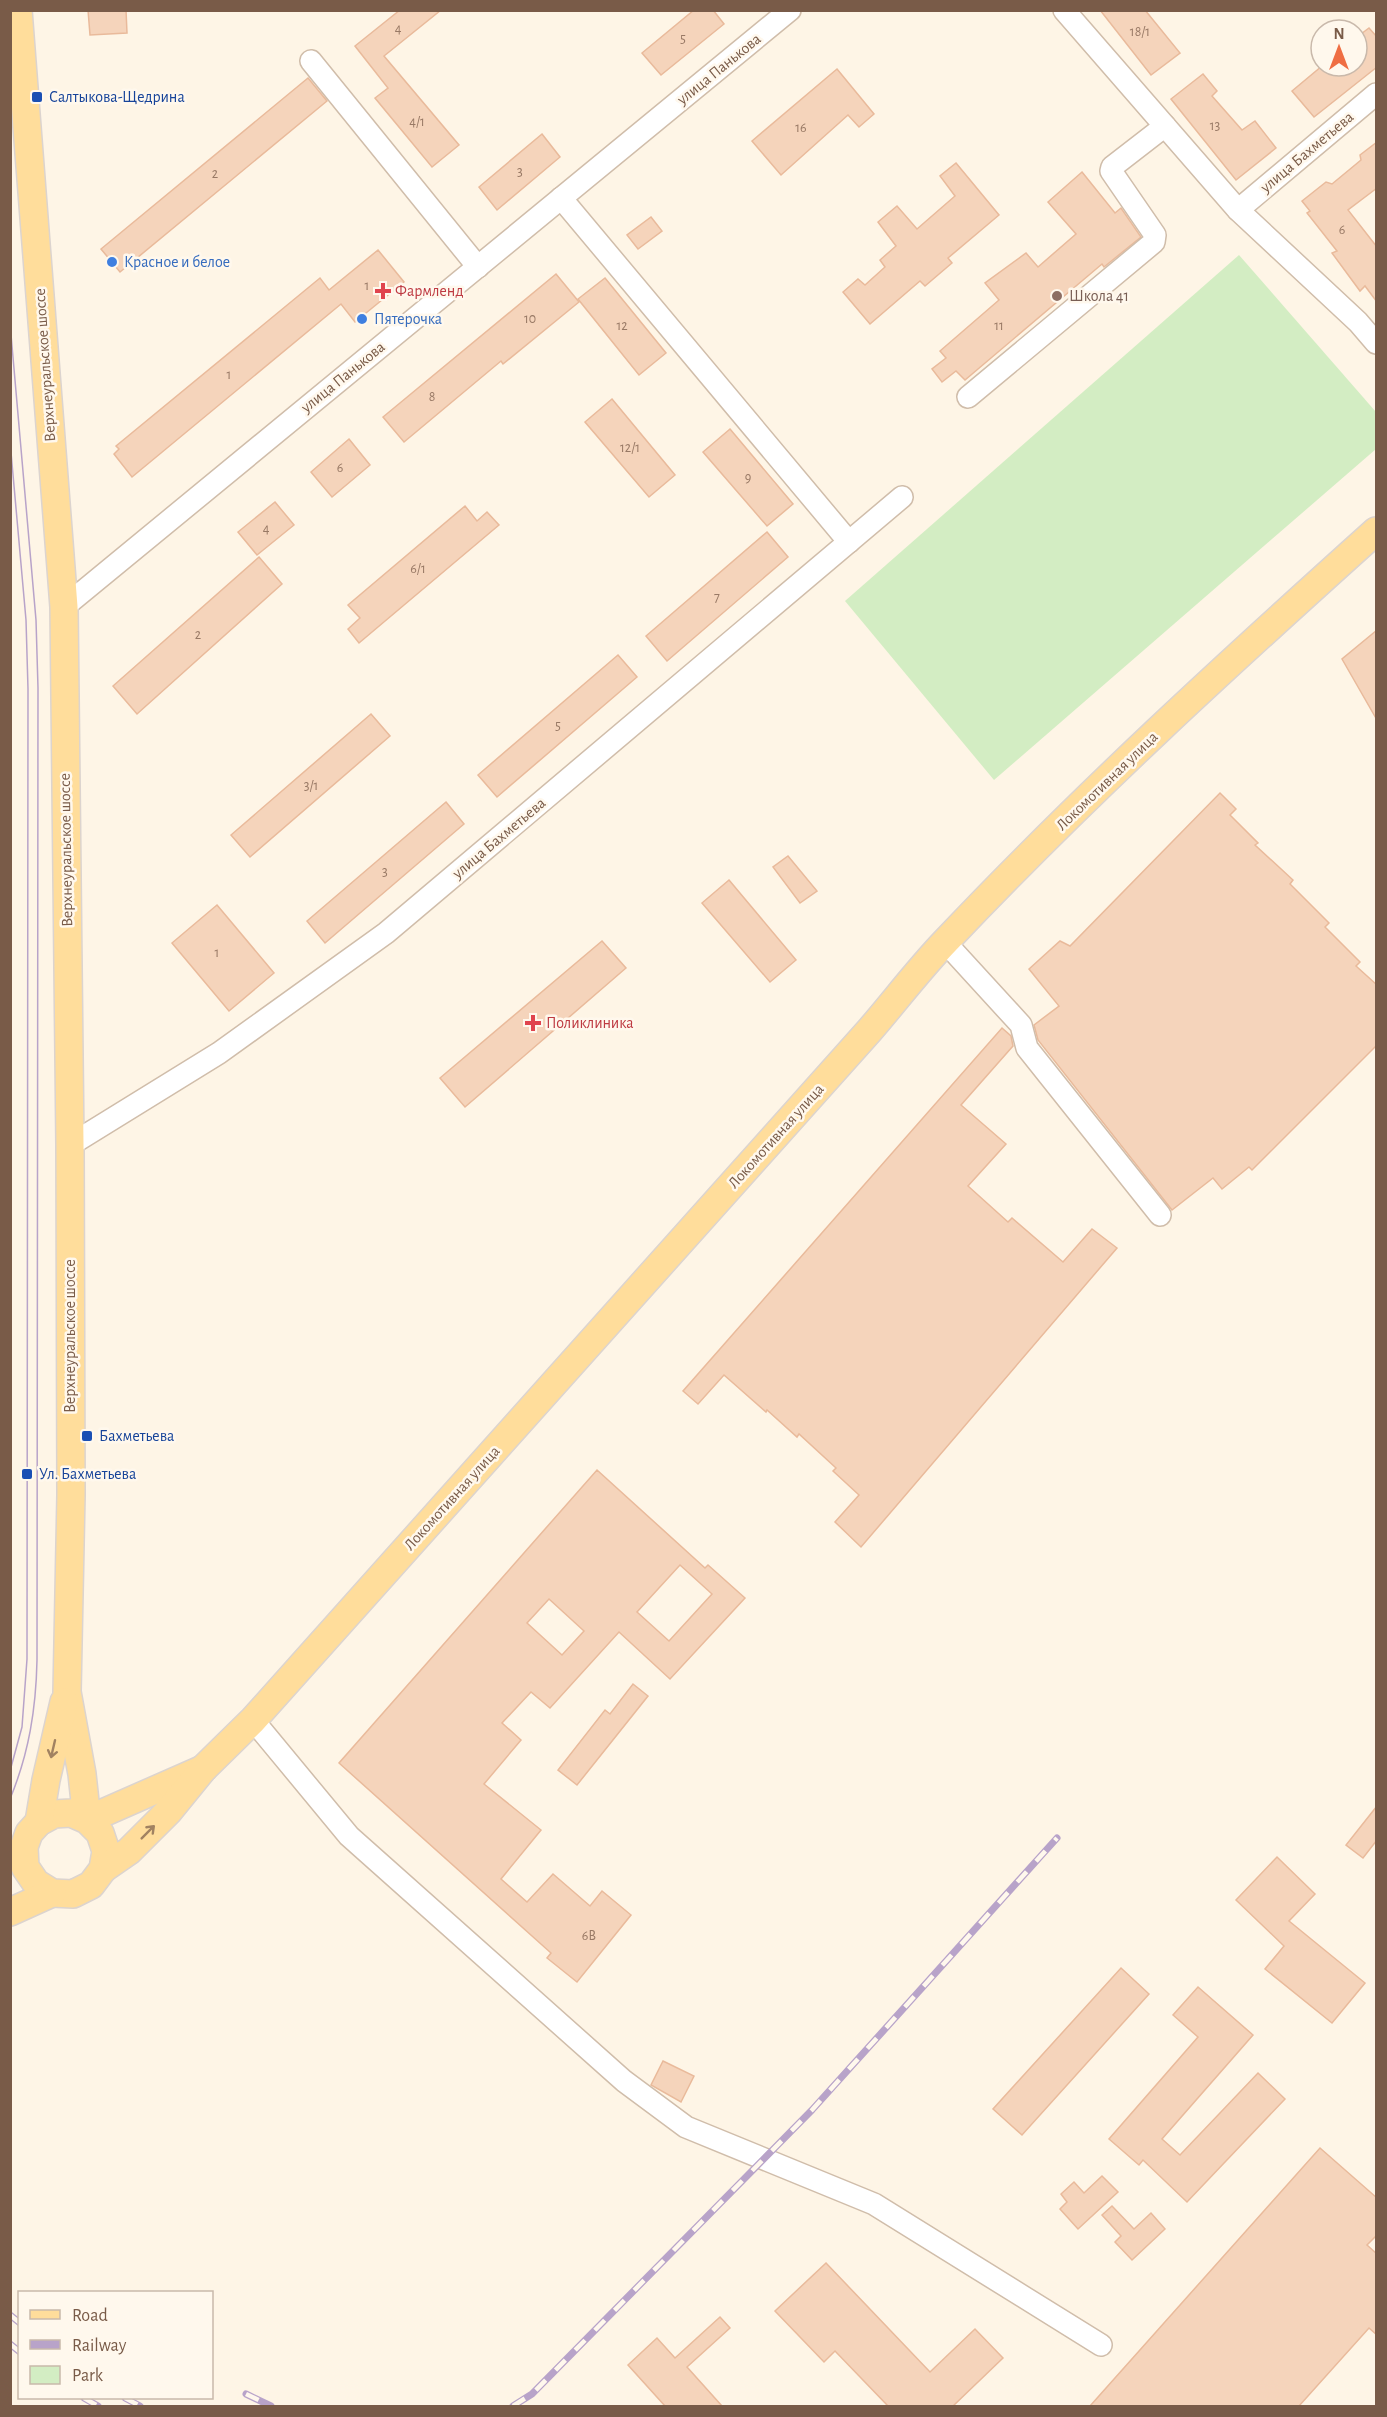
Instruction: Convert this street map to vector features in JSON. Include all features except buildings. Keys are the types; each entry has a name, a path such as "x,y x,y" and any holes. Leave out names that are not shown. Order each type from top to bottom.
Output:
{"main road":[{"name":"Верхнеуральское шоссе","path":"18,10 63,607 70,1145 71,1495 67,1692"},
{"name":"Локомотивная улица","path":"203,1768 253,1720 869,1031 945,942 1102,784 1275,622 1377,531"},
{"path":"67,1692 82,1774 87,1820"},
{"path":"39,1822 46,1780 67,1692"},
{"path":"87,1820 203,1768"},
{"path":"10,1912 52,1893 73,1894 91,1885 103,1869 129,1851 168,1812 203,1768"},
{"path":"52,1893 36,1883 17,1854 29,1833 39,1822 54,1814 71,1814 87,1820 100,1833 106,1851 103,1869"}],"street":[{"name":"улица Панькова","path":"63,607 790,10"},
{"path":"1064,10 1238,210 1358,322 1377,343"},
{"path":"312,60 478,267"},
{"name":"улица Бахметьева","path":"1238,210 1377,94"},
{"path":"968,397 1154,242 1155,235 1111,171 1112,167 1165,126"},
{"path":"561,198 849,542"},
{"name":"улица Бахметьева","path":"70,1145 219,1053 386,933 902,497"},
{"path":"945,942 1021,1025 1026,1048 1160,1215"},
{"path":"253,1720 349,1836 624,2080 686,2127 874,2204 1101,2344"}],"green space":[{"path":"1239,255 1376,412 1376,449 994,780 845,601"}],"tram line":[{"path":"10,323 36,620 38,688 37,1660 35,1696 27,1748 10,1799"},
{"path":"10,441 26,620 28,689 27,1659 22,1727 10,1771"}],"railway":[{"path":"513,2406 532,2394 812,2110 1057,1838"},
{"path":"10,2315 18,2321"},
{"path":"10,2344 18,2350"},
{"path":"246,2394 271,2406"},
{"path":"86,2399 98,2406"},
{"path":"127,2399 140,2406"}],"place":[{"name":"Салтыкова-Щедрина","path":"37,97"},
{"name":"Красное и белое","path":"112,262"},
{"name":"Фармленд","path":"383,291"},
{"name":"Школа 41","path":"1057,296"},
{"name":"Пятерочка","path":"362,319"},
{"name":"Поликлиника","path":"533,1023"},
{"name":"Бахметьева","path":"87,1436"},
{"name":"Ул. Бахметьева","path":"27,1474"}]}
